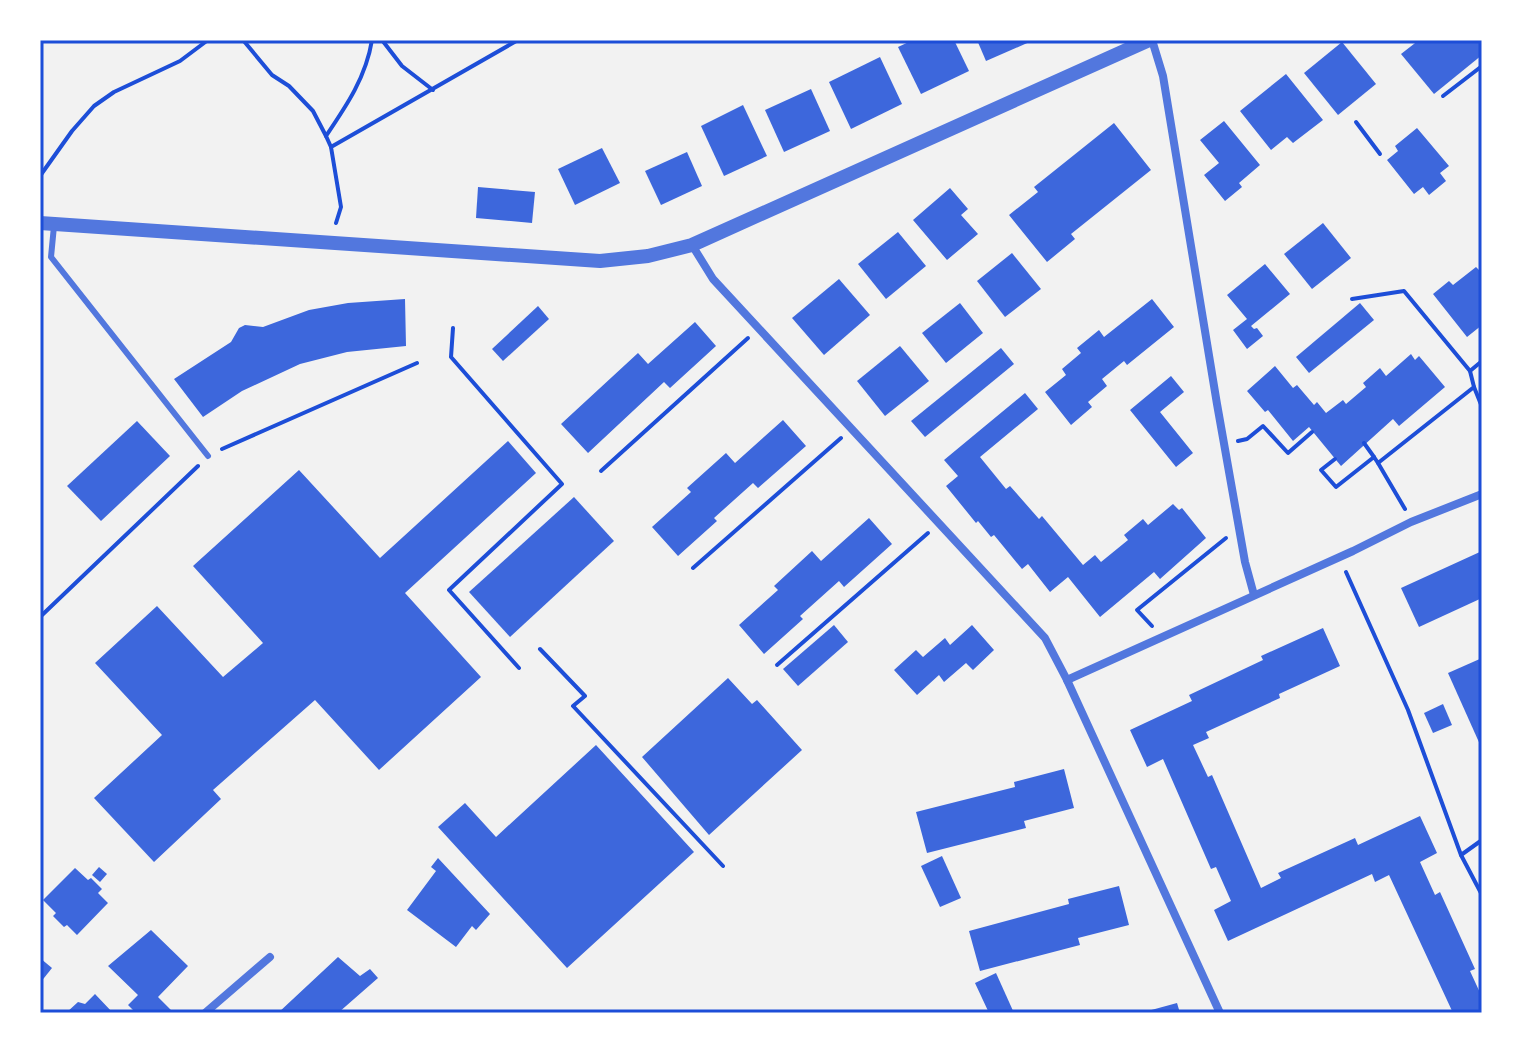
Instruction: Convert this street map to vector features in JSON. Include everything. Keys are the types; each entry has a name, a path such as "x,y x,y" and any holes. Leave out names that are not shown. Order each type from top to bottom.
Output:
{"street":[{"path":"47,223 600,261 648,256 692,245 1151,40 1163,76 1239,528 1254,595"},
{"path":"692,245 713,279 1045,638 1220,1013"},
{"path":"1067,680 1411,522 1482,494"},
{"path":"205,1013 270,957"}],"lane":[{"path":"47,223 51,257 208,456"}],"path":[{"path":"40,176 94,106 114,92 180,61 208,40"},
{"path":"243,40 272,75 289,86 313,111 331,147 341,207 329,241"},
{"path":"326,136 355,93 368,62 372,40"},
{"path":"382,40 402,66 433,90"},
{"path":"331,147 518,40"},
{"path":"1443,96 1482,66"},
{"path":"1356,122 1380,154"},
{"path":"1352,299 1404,291 1470,371 1482,407"},
{"path":"453,328 451,357 562,484 449,590 519,668"},
{"path":"601,471 759,328"},
{"path":"1470,371 1482,361"},
{"path":"40,617 208,456 417,363"},
{"path":"1378,463 1474,387"},
{"path":"1247,439 1263,426 1288,453 1312,432"},
{"path":"693,568 851,428"},
{"path":"1364,443 1395,489 1411,522"},
{"path":"1335,459 1321,470 1336,487 1374,457"},
{"path":"777,665 939,523"},
{"path":"1162,636 1137,610 1239,528"},
{"path":"1339,557 1408,710 1461,855 1482,895"},
{"path":"540,649 585,696 573,706 723,866"},
{"path":"1461,855 1482,840"}],"building":[{"path":"913,40 954,40 969,71 921,94 898,47"},
{"path":"977,40 1034,40 986,61"},
{"path":"1419,40 1482,40 1482,55 1434,94 1401,54"},
{"path":"1342,42 1376,84 1338,115 1304,73"},
{"path":"880,57 902,104 851,129 829,82"},
{"path":"1286,74 1323,120 1293,143 1287,137 1271,150 1240,111"},
{"path":"811,89 830,131 784,152 765,110"},
{"path":"743,105 767,156 724,176 701,126"},
{"path":"1224,121 1260,165 1239,183 1242,187 1225,201 1204,175 1219,163 1200,140"},
{"path":"1114,123 1151,170 1071,234 1075,239 1047,262 1009,215 1038,192 1034,187"},
{"path":"1417,128 1449,166 1440,173 1446,181 1429,195 1423,187 1414,194 1387,160 1398,151 1395,146"},
{"path":"602,148 620,183 575,205 558,169"},
{"path":"687,152 702,186 661,205 645,171"},
{"path":"478,187 535,192 532,223 476,218"},
{"path":"950,188 968,209 961,215 978,234 947,260 913,220"},
{"path":"1323,223 1351,258 1312,289 1284,254"},
{"path":"898,232 926,266 886,299 858,264"},
{"path":"1012,253 1041,289 1005,317 977,281"},
{"path":"1265,264 1290,294 1251,326 1263,336 1247,349 1233,330 1247,319 1227,295"},
{"path":"1476,267 1482,270 1482,325 1467,337 1433,294 1449,281 1453,285"},
{"path":"839,279 870,315 824,355 792,318"},
{"path":"405,299 406,346 347,352 300,364 242,391 203,417 174,379 231,342 239,328 245,325 263,327 309,310 348,303"},
{"path":"1152,299 1174,327 1127,365 1124,361 1102,379 1107,386 1088,402 1092,407 1071,425 1045,392 1066,375 1062,369 1081,353 1077,348 1099,330 1104,337"},
{"path":"960,303 983,333 946,363 922,333"},
{"path":"1360,303 1374,320 1309,373 1296,357"},
{"path":"538,306 549,319 503,361 492,349"},
{"path":"695,322 716,346 670,388 664,382 588,453 561,424 638,353 648,364"},
{"path":"900,346 929,381 885,416 857,381"},
{"path":"1001,348 1014,364 925,437 911,421"},
{"path":"1411,354 1415,360 1419,356 1445,387 1399,426 1393,419 1341,466 1309,427 1293,441 1268,410 1265,412 1247,391 1275,366 1293,388 1297,385 1314,405 1317,402 1326,413 1343,400 1346,404 1366,387 1363,383 1380,368 1386,376"},
{"path":"1171,376 1184,392 1160,412 1193,453 1176,467 1130,410"},
{"path":"1025,393 1038,409 980,457 1006,489 1010,486 1039,519 1042,516 1083,565 1095,555 1101,562 1128,540 1124,535 1143,519 1148,525 1173,504 1179,510 1182,508 1206,538 1160,579 1154,572 1100,617 1068,577 1050,592 1028,564 1022,569 994,535 991,537 978,521 976,523 946,486 958,476 944,460"},
{"path":"783,420 806,446 758,488 753,483 678,556 652,527 691,492 687,488 726,453 735,463"},
{"path":"137,421 170,456 101,521 67,486"},
{"path":"508,441 536,473 405,593 481,677 379,770 315,700 213,790 221,799 154,862 94,798 162,735 95,663 157,606 223,677 263,643 193,566 299,470 380,558"},
{"path":"574,497 614,541 510,637 469,592"},
{"path":"869,518 892,544 844,587 839,581 764,654 739,625 778,590 774,586 812,551 821,561"},
{"path":"1482,551 1482,598 1419,627 1401,588"},
{"path":"834,625 848,642 798,686 783,669"},
{"path":"972,625 994,650 973,670 966,663 944,682 939,675 917,695 894,670 916,650 923,657 945,638 950,645"},
{"path":"1323,628 1340,666 1206,732 1209,738 1193,745 1208,777 1212,775 1261,888 1281,878 1278,873 1355,838 1358,845 1420,816 1437,853 1420,862 1435,895 1440,892 1475,969 1470,971 1482,997 1482,1013 1453,1013 1389,875 1375,882 1372,874 1228,941 1214,910 1231,901 1216,867 1211,869 1163,759 1147,767 1130,730 1192,701 1189,695 1263,660 1261,656"},
{"path":"1482,658 1482,749 1448,673"},
{"path":"728,678 752,704 757,700 802,750 709,835 642,757"},
{"path":"1443,704 1452,725 1433,733 1424,713"},
{"path":"596,745 694,852 567,968 438,827 465,803 496,837"},
{"path":"1064,769 1074,808 1024,821 1026,828 927,853 916,812 1015,787 1014,782"},
{"path":"942,856 961,898 940,907 921,866"},
{"path":"438,858 490,914 476,930 472,926 456,947 407,910 436,871 431,867"},
{"path":"99,867 107,874 100,882 92,875"},
{"path":"75,868 102,889 98,893 108,903 77,935 53,916 56,913 43,900"},
{"path":"1119,886 1129,925 1078,938 1080,945 980,971 969,931 1069,904 1068,899"},
{"path":"151,930 188,966 158,997 171,1010 168,1013 136,1013 128,1005 138,995 108,966"},
{"path":"338,957 360,976 370,969 378,978 338,1013 278,1013"},
{"path":"40,958 52,968 40,983"},
{"path":"996,973 1014,1013 989,1013 975,983"},
{"path":"95,994 113,1013 66,1013 78,1002 85,1004"},
{"path":"1177,1003 1180,1013 1144,1013 1144,1012"}]}
